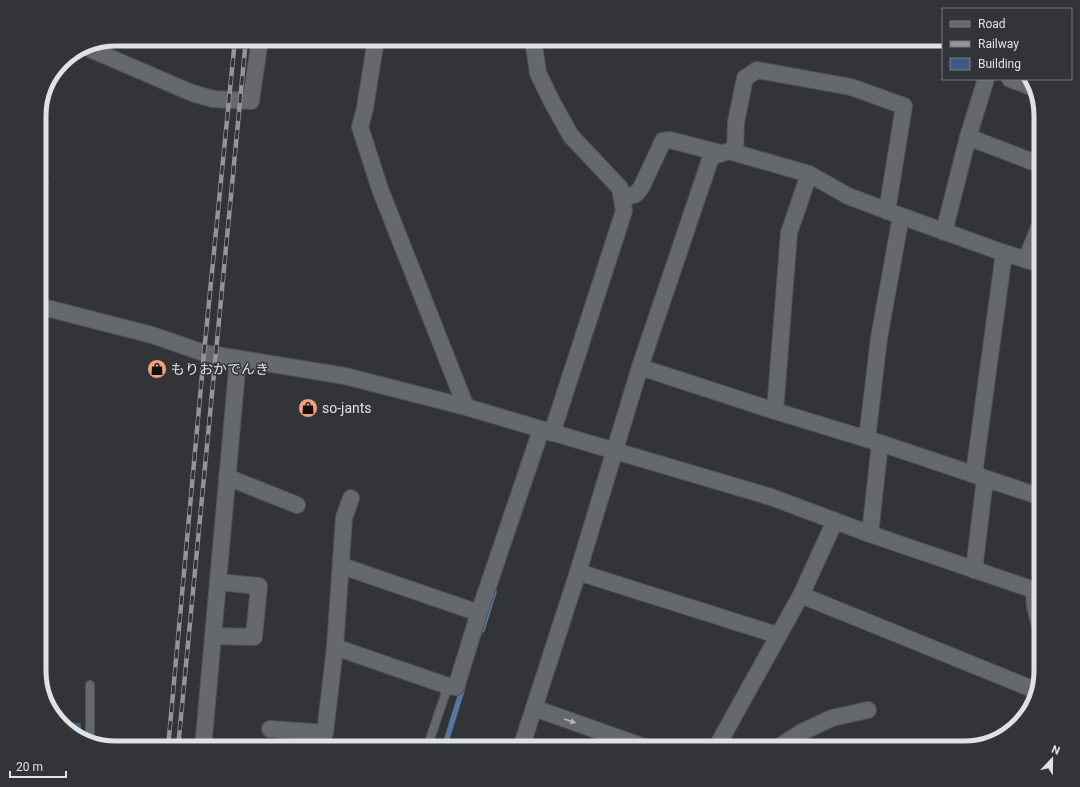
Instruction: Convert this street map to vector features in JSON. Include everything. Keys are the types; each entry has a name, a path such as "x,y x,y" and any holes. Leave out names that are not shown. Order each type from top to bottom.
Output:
{"street":[{"path":"92,50 192,93 213,99 251,101 259,46"},
{"path":"375,46 365,108 360,127 380,189 466,407"},
{"path":"335,647 448,686 456,687 479,613 546,432 624,211 620,188 571,136 538,73 534,46"},
{"path":"727,152 736,122 745,78 757,70 850,87 904,106 894,213 879,338 873,441 870,534"},
{"path":"944,232 968,137 986,80"},
{"path":"1013,80 1027,85"},
{"path":"968,137 1034,162"},
{"path":"622,198 636,194 642,188 663,141 670,140 727,152 809,174 848,196 944,232 1034,262"},
{"path":"522,741 578,572 640,366 707,167 711,157 727,152"},
{"path":"775,411 789,233 809,174"},
{"path":"974,570 979,477 1004,253"},
{"path":"46,308 152,335 204,353 345,376 466,407 613,452 771,497 870,534 974,570 1034,586"},
{"path":"204,741 238,359"},
{"path":"640,366 775,411 873,441 1034,496"},
{"path":"227,477 297,505"},
{"path":"270,729 325,733 335,647 342,566 344,518 351,498"},
{"path":"720,741 801,594 835,521"},
{"path":"342,566 479,613"},
{"path":"578,572 777,636"},
{"path":"213,636 254,637 259,586 218,582"},
{"path":"801,594 1031,688"},
{"path":"534,708 628,741"},
{"path":"788,741 802,732 832,718 868,710"}],"lane":[{"path":"90,685 90,736"},
{"path":"429,741 448,686"}],"building":[{"path":"68,722 81,723 81,732"}],"waterway":[{"path":"482,630 494,592"},
{"path":"446,741 463,687"}],"railway":[{"path":"169,741 204,353 234,46"},
{"path":"179,741 245,46"}],"place":[{"name":"もりおかでんき","path":"157,369"},
{"name":"so-jants","path":"308,408"}]}
